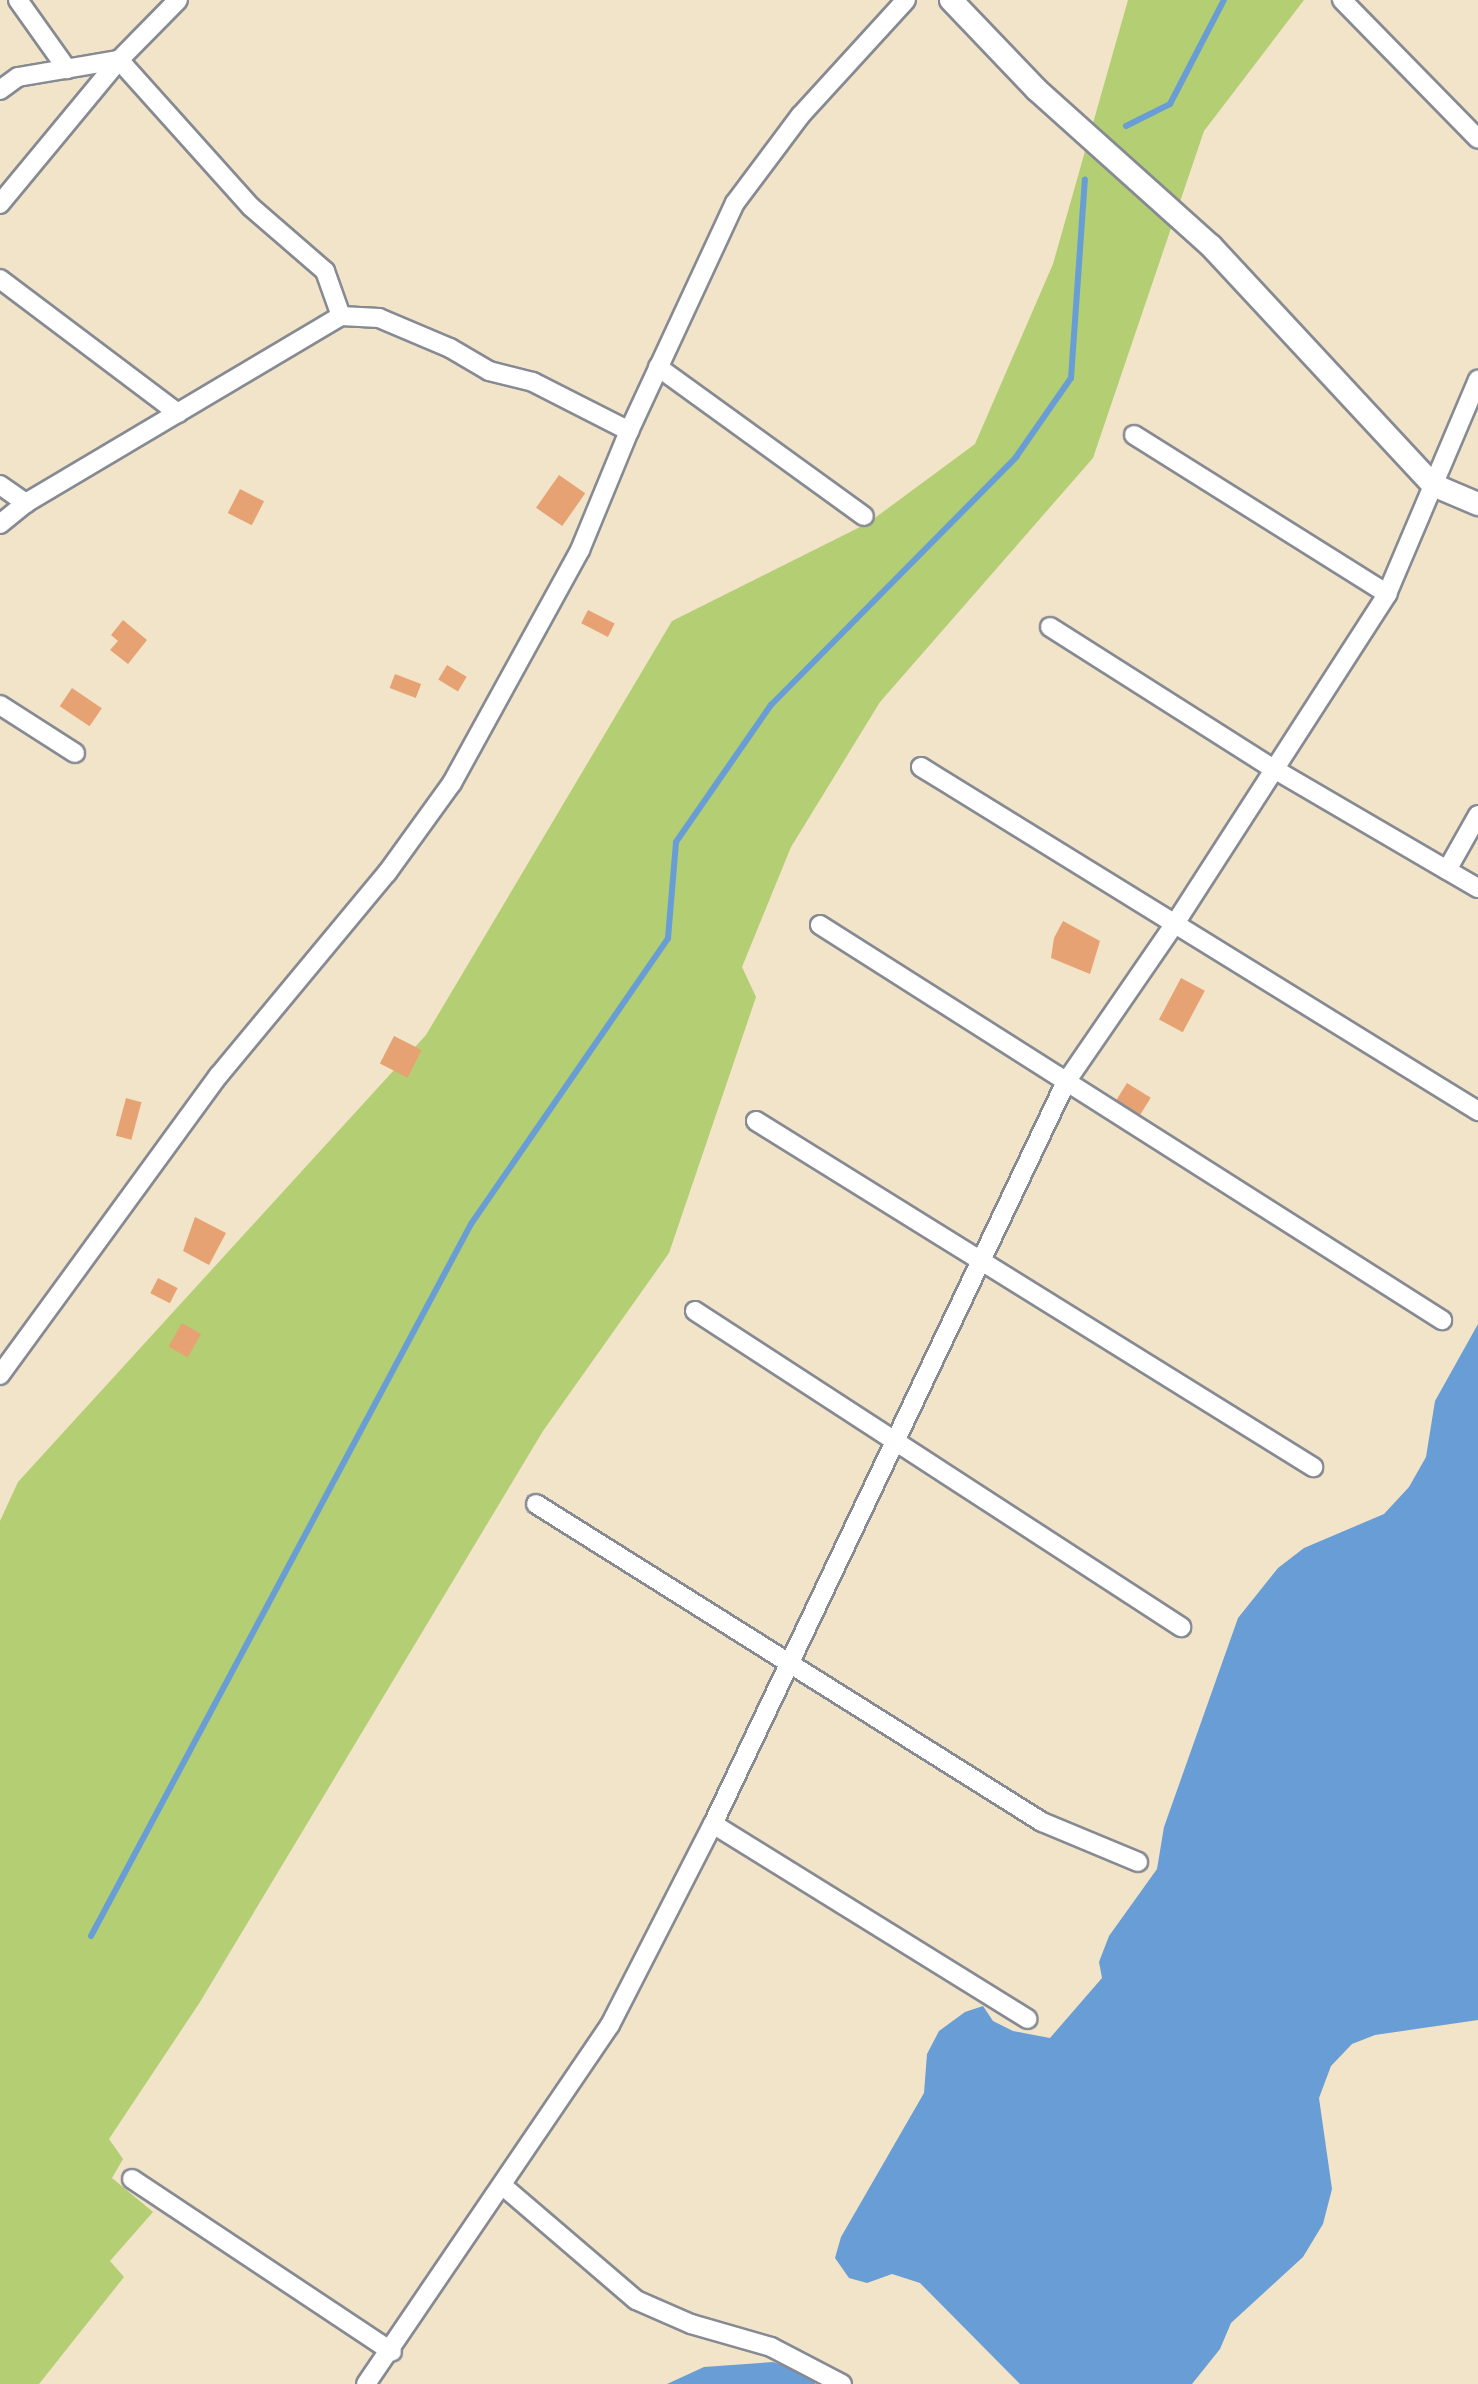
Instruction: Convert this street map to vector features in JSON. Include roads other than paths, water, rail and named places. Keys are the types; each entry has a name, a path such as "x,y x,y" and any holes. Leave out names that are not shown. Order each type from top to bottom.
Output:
{"street":[{"path":"18,0 67,69"},
{"path":"0,204 119,60 178,0"},
{"path":"0,1374 219,1075 386,873 452,783 580,550 629,430 723,225 747,185 800,116 906,0"},
{"path":"951,0 1037,90 1211,246 1434,485 1478,504"},
{"path":"1342,0 1478,139"},
{"path":"0,90 18,77 119,60"},
{"path":"119,60 251,207 325,271 341,316"},
{"path":"0,278 178,413"},
{"path":"0,524 26,503 341,316 380,318 450,348 488,371 533,382 629,430"},
{"path":"658,367 864,516"},
{"path":"366,2384 392,2352 610,2025 713,1824 893,1438 1066,1082 1174,925 1387,594 1478,380"},
{"path":"1134,435 1387,594"},
{"path":"0,485 26,503"},
{"path":"1050,628 1274,768 1478,888"},
{"path":"0,705 75,753"},
{"path":"921,767 1478,1112"},
{"path":"1447,870 1478,815"},
{"path":"820,925 1442,1320"},
{"path":"756,1121 1312,1467"},
{"path":"695,1311 1181,1627"},
{"path":"536,1504 1042,1822 1138,1862"},
{"path":"713,1824 1027,2019"},
{"path":"132,2179 392,2352"},
{"path":"503,2186 636,2300 691,2324 771,2348 842,2384"}],"water":[{"path":"1478,1324 1478,2020 1375,2035 1352,2044 1331,2066 1319,2098 1332,2189 1323,2224 1303,2257 1231,2323 1220,2349 1192,2384 1020,2384 920,2283 892,2274 867,2283 849,2278 835,2258 841,2237 924,2093 927,2054 939,2031 965,2012 983,2006 993,2021 1013,2031 1050,2038 1102,1978 1099,1962 1109,1936 1157,1869 1164,1827 1238,1618 1278,1568 1304,1548 1384,1514 1409,1487 1426,1457 1435,1401"},
{"path":"773,2362 817,2377 815,2384 667,2384 704,2367"}],"waterway":[{"path":"1126,126 1170,104 1224,0"},
{"path":"91,1936 471,1224 668,938 676,842 771,705 1016,457 1071,378 1085,179"}]}
